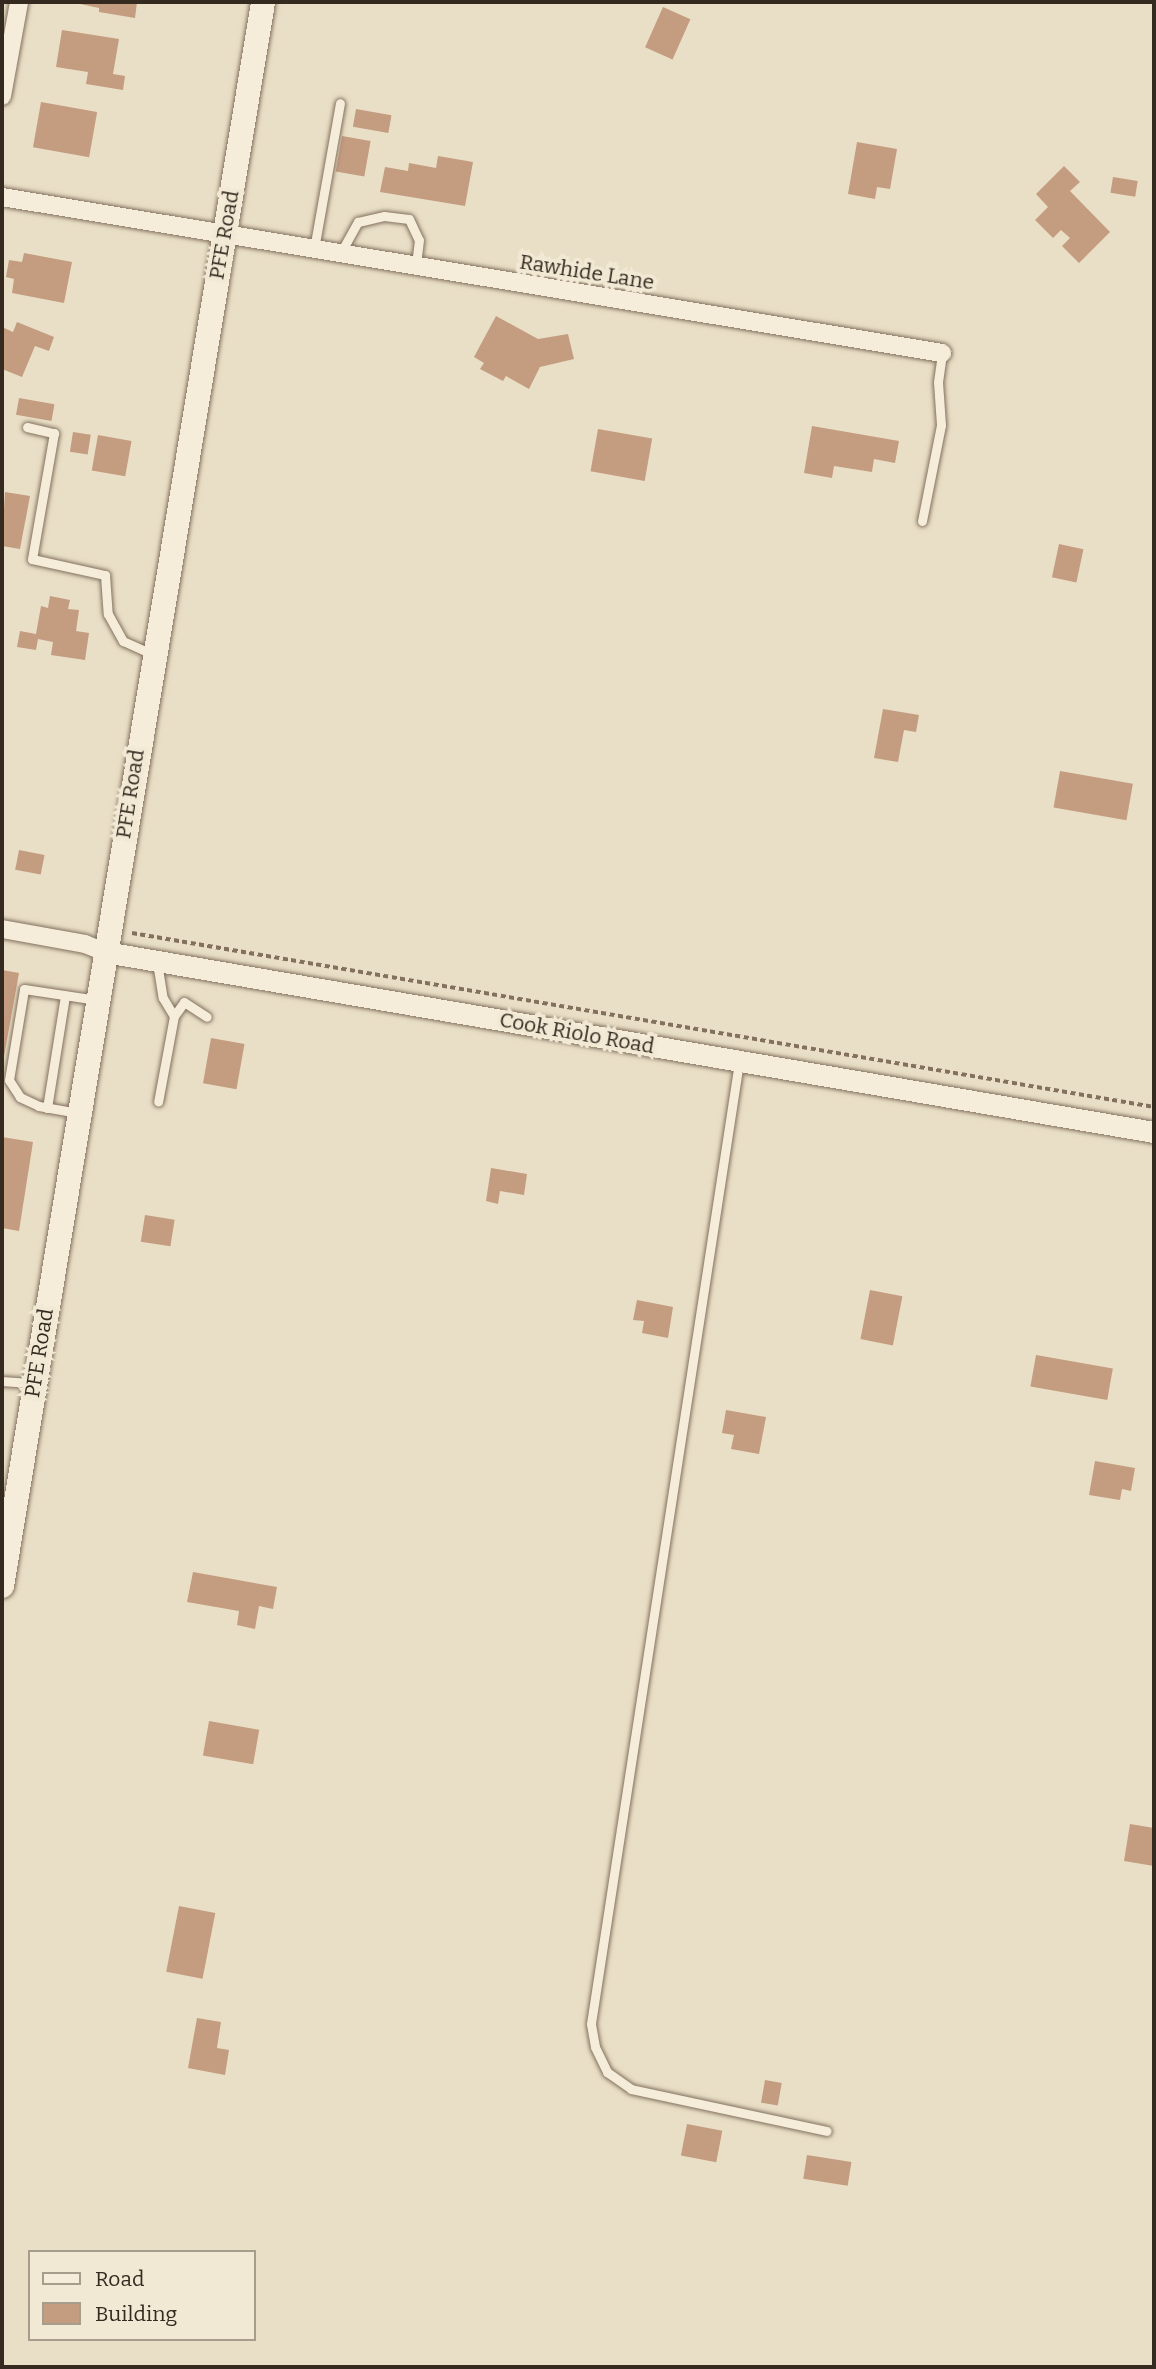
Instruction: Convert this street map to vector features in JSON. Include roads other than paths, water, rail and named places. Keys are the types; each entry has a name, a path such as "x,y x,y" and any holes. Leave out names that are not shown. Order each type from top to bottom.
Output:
{"main road":[{"name":"PFE Road","path":"2,1586 104,952 263,2"}],"street":[{"path":"2,96 19,2"},
{"name":"Rawhide Lane","path":"2,197 942,354"},
{"name":"Cook Riolo Road","path":"2,929 85,944 104,952 1154,1132"}],"lane":[{"path":"314,249 340,103"},
{"path":"340,254 358,222 384,216 409,219 419,240 416,266"},
{"path":"922,521 942,425 938,382 942,354"},
{"path":"26,427 54,433 32,559 105,575 108,614 123,640 154,655"},
{"path":"156,961 163,998 174,1016"},
{"path":"78,1113 47,1108 20,1097 9,1080 24,989 97,1000"},
{"path":"47,1108 65,995"},
{"path":"158,1102 174,1016 184,1002 207,1017"},
{"path":"739,1061 591,2024 595,2047 607,2072 631,2089 827,2131"},
{"path":"2,1381 35,1383"}]}
